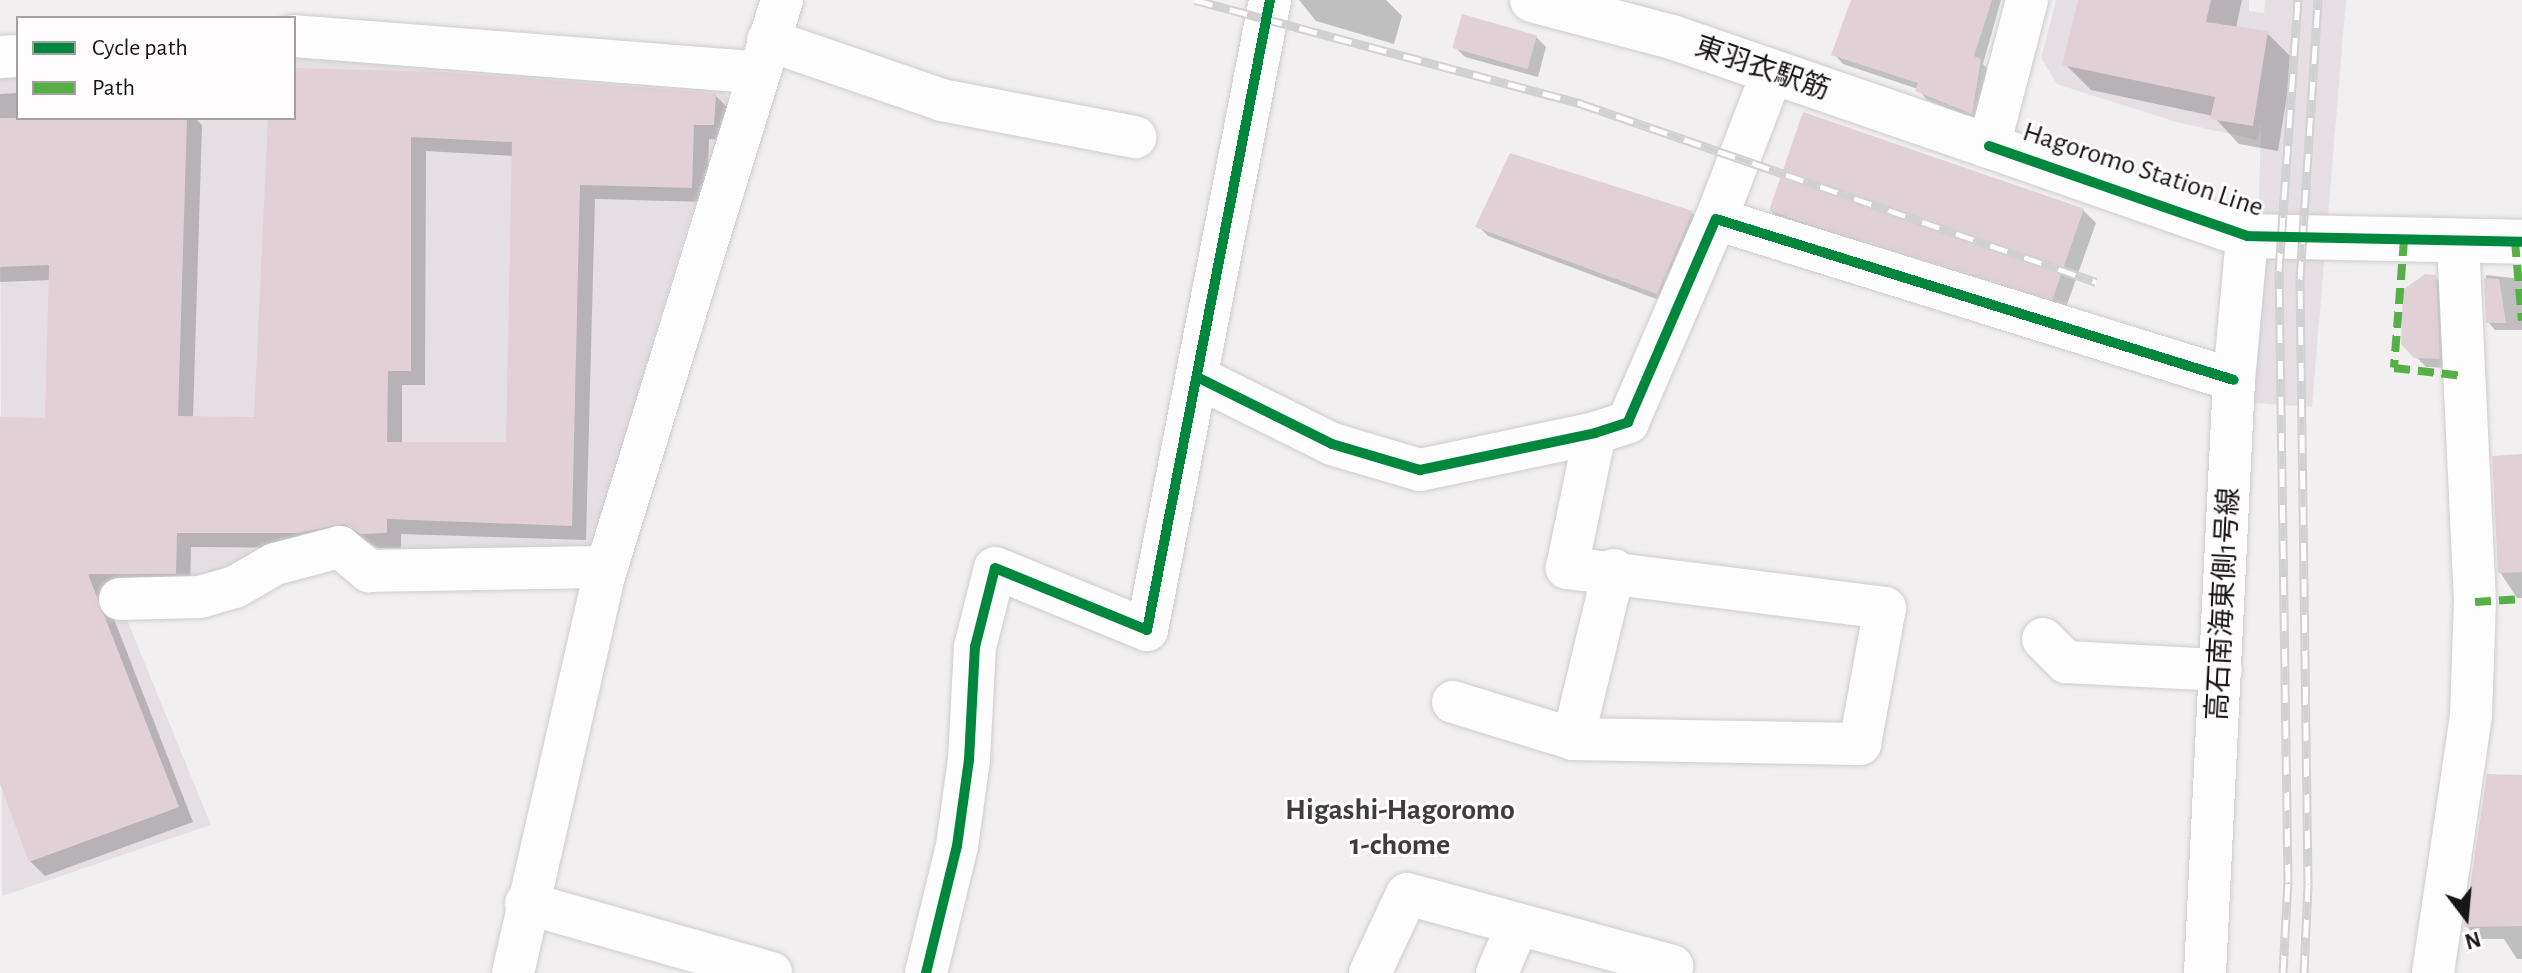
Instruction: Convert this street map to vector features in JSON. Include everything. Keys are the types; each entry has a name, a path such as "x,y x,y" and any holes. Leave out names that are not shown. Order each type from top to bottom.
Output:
{"main road":[{"name":"東羽衣駅筋","path":"1532,0 1672,37 1989,146"},
{"name":"Hagoromo Station Line","path":"1989,146 2247,236 2522,242"}],"street":[{"path":"513,973 526,903 607,567 762,56 782,0"},
{"path":"926,973 957,846 969,760 975,647 995,568 1147,630 1199,378 1270,0"},
{"path":"1989,146 2027,0"},
{"path":"296,36 762,56 942,100 1135,137"},
{"path":"1199,378 1332,444 1420,470 1595,433 1628,422 1716,219 1772,73"},
{"path":"1716,219 2234,380"},
{"name":"高石南海東側1号線","path":"2205,973 2234,380 2247,236"},
{"path":"2433,973 2471,715 2475,602 2458,242"},
{"path":"1453,702 1573,739 1860,744 1885,608 1614,570 1567,568 1595,433"},
{"path":"120,599 200,597 235,587 275,564 340,547 369,571 607,567"},
{"path":"1573,739 1614,570"},
{"path":"2043,639 2066,662 2221,670"},
{"path":"1370,973 1407,894 1672,966"},
{"path":"526,903 771,973"},
{"path":"1497,973 1518,924"}],"shaded area":[{"path":"2056,0 2249,0 2249,11 2264,13 2265,0 2346,0 2312,407 2254,403 2261,122 2258,140 2176,122 2057,84 2041,58"},
{"path":"296,43 722,89 732,105 690,219 589,559 375,564 230,584 116,593 211,825 2,896 0,65 16,64 16,120 296,120"}],"building":[{"path":"1851,0 1992,0 1974,56 1981,59 1972,114 1915,91 1918,83 1831,55"},
{"path":"2078,0 2211,0 2206,22 2268,31 2253,126 2210,119 2215,97 2062,65"},
{"path":"1462,14 1537,35 1527,69 1452,48"},
{"path":"296,68 443,72 716,93 714,125 694,125 692,188 580,185 572,526 387,519 387,533 361,534 344,524 297,533 177,533 176,574 88,574 179,807 29,862 0,784 0,417 45,418 49,265 0,267 0,118 187,120 178,416 254,417 268,120 296,120","holes":["411,137 512,142 506,442 387,442 388,371 411,371"]},
{"path":"1803,112 2084,209 2050,307 1769,210"},
{"path":"1510,153 1693,211 1657,294 1475,227"},
{"path":"2425,274 2436,275 2440,359 2414,358 2401,344 2403,290"},
{"path":"2484,278 2499,279 2506,323 2486,323"},
{"path":"2522,454 2522,572 2498,573 2492,456"},
{"path":"2487,774 2522,775 2522,926 2464,927"}],"railway":[{"path":"1195,0 1582,104 2096,282"},
{"path":"2283,973 2288,882 2279,271 2298,0"},
{"path":"2304,973 2308,884 2300,279 2318,0"}],"marked path":[{"path":"2404,240 2394,368 2464,376"},
{"path":"2515,241 2522,321"},
{"path":"2475,602 2522,599"}],"cycle path":[{"path":"926,973 957,846 969,760 975,647 995,568 1147,630 1270,0"},
{"path":"1989,146 2247,236 2522,242"},
{"path":"1199,378 1332,444 1420,470 1595,433 1628,422 1716,219 2234,380"}],"district":[{"name":"Higashi-Hagoromo 1-chome","path":"1400,827"}]}
